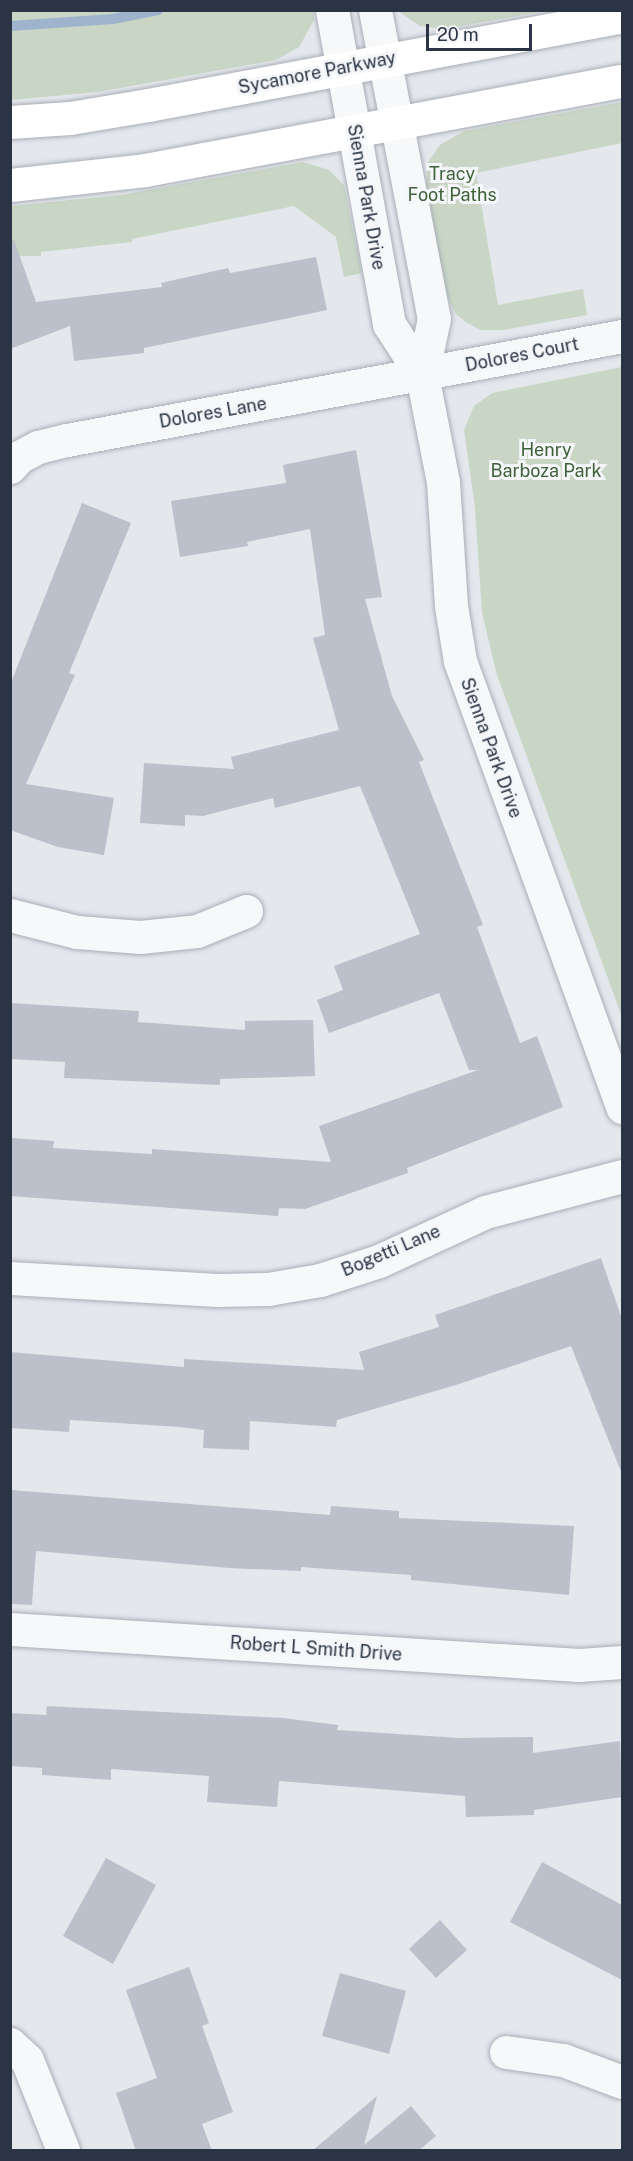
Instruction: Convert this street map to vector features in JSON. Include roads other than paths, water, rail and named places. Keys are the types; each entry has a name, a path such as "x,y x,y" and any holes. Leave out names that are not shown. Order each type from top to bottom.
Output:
{"main road":[{"name":"Sycamore Parkway","path":"10,122 70,118 622,16"},
{"path":"10,185 145,170 622,81"}],"street":[{"name":"Sienna Park Drive","path":"333,10 389,324 422,375 443,482 451,606 459,661 622,1107"},
{"name":"Sienna Park Drive","path":"375,10 434,318 422,375"},
{"name":"Dolores Court","path":"422,375 622,336"},
{"name":"Dolores Lane","path":"10,467 19,457 38,447 67,440 422,375"},
{"path":"10,915 76,933 140,937 197,931 246,911"},
{"name":"Bogetti Lane","path":"10,1278 217,1290 268,1289 320,1280 378,1261 485,1212 622,1176"},
{"name":"Robert L Smith Drive","path":"10,1629 579,1665 622,1662"},
{"path":"10,2044 27,2060 63,2151"},
{"path":"506,2052 563,2060 622,2082"}],"waterway":[{"path":"10,26 113,19 158,10"}],"park label":[{"name":"Tracy Foot Paths","path":"452,186"},
{"name":"Henry Barboza Park","path":"546,461"}]}
